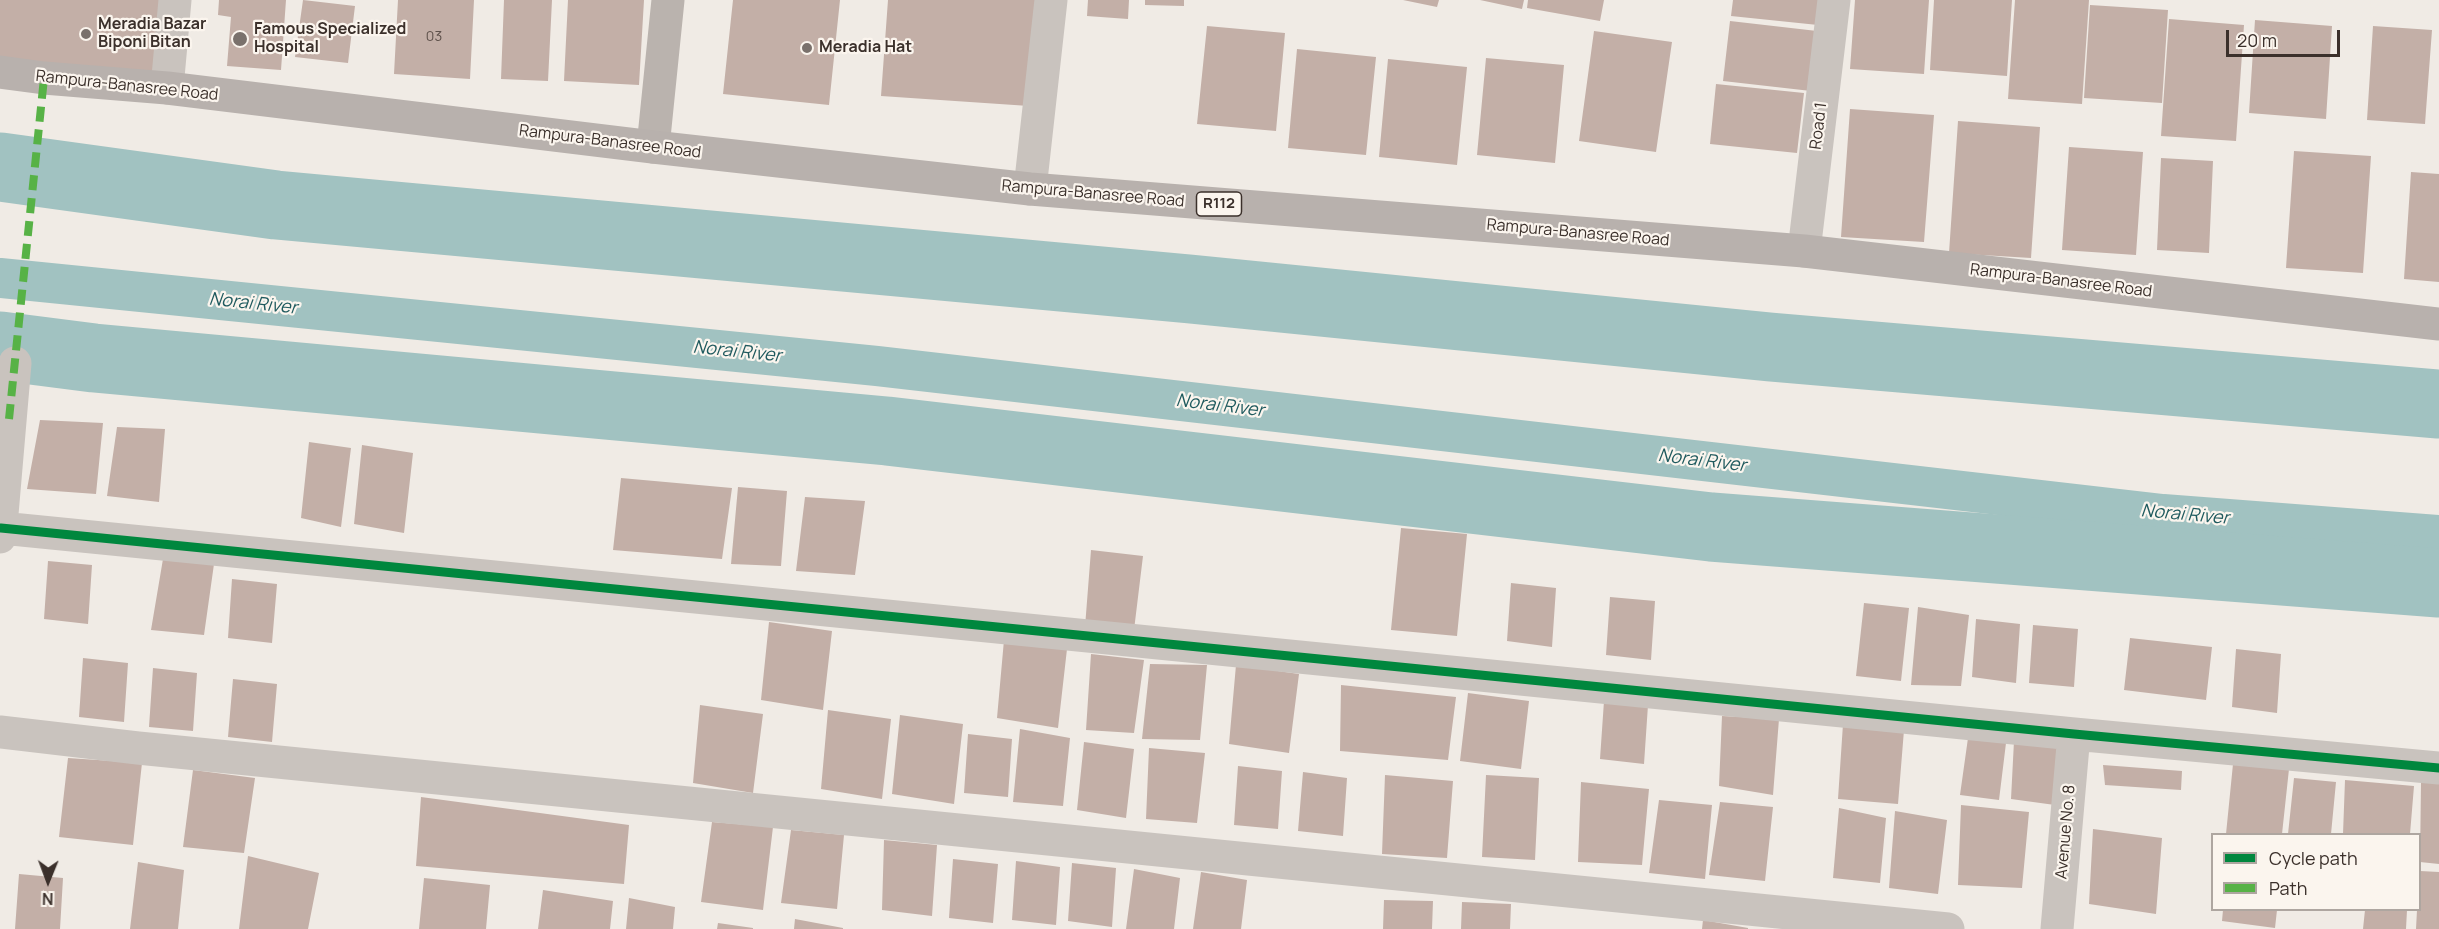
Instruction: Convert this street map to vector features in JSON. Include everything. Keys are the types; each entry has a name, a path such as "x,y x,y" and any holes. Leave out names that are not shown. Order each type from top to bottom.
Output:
{"main road":[{"name":"Rampura-Banasree Road","path":"0,72 167,88 652,147 1030,189 1804,251 2439,324"}],"street":[{"path":"167,88 175,0"},
{"path":"652,147 668,0"},
{"path":"1030,189 1051,0"},
{"name":"Road 1","path":"1804,251 1834,0"},
{"path":"15,363 5,418 0,532 2439,768"},
{"path":"0,732 138,748 1948,929"},
{"name":"Avenue No. 8","path":"2058,929 2074,734"}],"building":[{"name":"Meradia Bazar Biponi Bitan","path":"0,0 175,0 167,88 0,67"},
{"path":"219,0 286,0 281,70 227,66 231,17 218,15"},
{"path":"303,0 355,6 348,63 295,57"},
{"path":"398,0 474,0 470,79 394,74"},
{"path":"504,0 552,0 548,81 501,79"},
{"path":"568,0 644,0 639,85 564,81"},
{"path":"733,0 840,0 829,105 723,94"},
{"path":"888,0 1036,0 1029,106 881,96"},
{"path":"1088,0 1129,0 1128,19 1087,16"},
{"path":"1145,0 1184,0 1184,6 1145,5"},
{"path":"1403,0 1439,0 1437,7"},
{"path":"1480,0 1524,0 1522,9"},
{"path":"1528,0 1604,0 1600,21 1527,8"},
{"path":"1733,0 1821,0 1818,25 1731,16"},
{"path":"1855,0 1929,0 1924,74 1850,69"},
{"path":"1934,0 2012,0 2007,76 1930,70"},
{"path":"2015,0 2089,0 2082,104 2008,99"},
{"path":"2090,5 2168,10 2162,103 2084,98"},
{"path":"2169,19 2244,25 2236,141 2161,136"},
{"path":"2255,20 2332,26 2326,119 2249,113"},
{"path":"1730,21 1817,31 1811,91 1723,81"},
{"path":"1207,26 1285,33 1276,131 1197,124"},
{"path":"2373,26 2432,30 2425,124 2367,120"},
{"path":"1594,31 1672,42 1656,152 1579,141"},
{"path":"1297,49 1376,57 1366,155 1288,148"},
{"path":"1486,58 1564,65 1555,163 1477,155"},
{"path":"1388,59 1467,67 1457,165 1379,157"},
{"path":"1716,84 1804,93 1797,153 1710,144"},
{"path":"1850,109 1934,115 1924,242 1841,237"},
{"path":"1958,121 2040,127 2031,258 1949,253"},
{"path":"2069,147 2143,152 2136,255 2062,250"},
{"path":"2294,151 2371,156 2363,273 2286,268"},
{"path":"2161,158 2213,161 2209,253 2157,250"},
{"path":"2411,172 2439,174 2439,282 2404,279"},
{"path":"40,420 103,423 96,494 27,489"},
{"path":"117,427 165,429 159,502 107,496"},
{"path":"309,442 351,448 341,527 301,518"},
{"path":"362,445 413,453 404,533 354,524"},
{"path":"621,478 732,488 722,559 613,550"},
{"path":"738,487 787,491 781,566 731,564"},
{"path":"805,497 865,501 855,575 796,571"},
{"path":"1401,528 1467,534 1457,636 1391,630"},
{"path":"1091,550 1143,556 1134,630 1085,627"},
{"path":"163,559 214,564 204,635 151,630"},
{"path":"48,561 92,565 88,624 44,619"},
{"path":"232,579 277,584 272,643 228,638"},
{"path":"1511,583 1556,588 1552,647 1507,641"},
{"path":"1610,597 1655,601 1651,660 1606,655"},
{"path":"1864,603 1909,608 1901,681 1856,676"},
{"path":"1918,607 1969,615 1961,686 1911,685"},
{"path":"1976,619 2020,624 2016,683 1972,677"},
{"path":"769,622 832,631 823,710 761,700"},
{"path":"2033,625 2078,629 2074,687 2029,683"},
{"path":"2130,638 2212,647 2206,700 2124,690"},
{"path":"1004,640 1067,649 1058,728 997,718"},
{"path":"2236,649 2281,654 2277,713 2232,707"},
{"path":"1091,654 1144,660 1134,733 1086,730"},
{"path":"83,658 128,663 124,722 79,717"},
{"path":"1150,664 1207,665 1200,740 1142,739"},
{"path":"1236,665 1299,674 1289,753 1229,744"},
{"path":"153,668 197,673 193,731 149,727"},
{"path":"233,679 277,684 272,742 228,737"},
{"path":"1341,685 1456,697 1448,760 1340,751"},
{"path":"1468,693 1529,701 1521,769 1460,761"},
{"path":"1604,701 1648,705 1644,764 1600,759"},
{"path":"700,705 763,714 753,793 693,783"},
{"path":"828,710 891,719 882,799 821,789"},
{"path":"900,715 963,724 954,804 892,794"},
{"path":"1722,716 1779,719 1773,795 1719,786"},
{"path":"1843,724 1904,730 1898,804 1838,799"},
{"path":"1020,729 1070,738 1063,806 1013,802"},
{"path":"968,734 1012,739 1008,797 964,793"},
{"path":"1968,738 2006,743 1999,800 1960,795"},
{"path":"2014,741 2059,746 2055,805 2011,799"},
{"path":"1084,742 1134,749 1126,818 1077,810"},
{"path":"1149,748 1205,753 1197,823 1146,819"},
{"path":"68,758 142,763 133,845 59,837"},
{"path":"2233,764 2289,769 2282,833 2226,833"},
{"path":"2103,765 2182,771 2181,790 2105,785"},
{"path":"1238,766 1282,771 1278,829 1234,825"},
{"path":"193,770 255,778 244,853 183,847"},
{"path":"1303,772 1347,778 1343,836 1298,831"},
{"path":"1385,775 1453,781 1447,858 1382,854"},
{"path":"1486,775 1539,778 1535,860 1482,857"},
{"path":"2294,778 2336,782 2331,833 2288,833"},
{"path":"2345,780 2414,786 2410,833 2343,833"},
{"path":"1581,782 1649,789 1642,865 1578,862"},
{"path":"2421,782 2439,783 2439,864 2421,862"},
{"path":"421,797 629,825 624,884 416,866"},
{"path":"1659,800 1712,805 1705,879 1649,873"},
{"path":"1720,802 1773,807 1765,881 1709,875"},
{"path":"1961,805 2029,812 2022,888 1958,885"},
{"path":"1839,808 1886,818 1880,883 1833,878"},
{"path":"1895,811 1947,820 1938,894 1889,888"},
{"path":"712,822 773,827 763,910 701,902"},
{"path":"2093,829 2162,838 2156,914 2089,904"},
{"path":"791,830 844,835 837,909 781,903"},
{"path":"884,840 937,845 932,916 882,910"},
{"path":"248,856 319,873 308,929 239,929"},
{"path":"953,859 998,864 993,923 949,918"},
{"path":"1016,861 1060,867 1056,925 1012,920"},
{"path":"138,862 184,870 178,929 130,929"},
{"path":"1072,863 1116,868 1112,927 1068,921"},
{"path":"1134,869 1180,878 1174,929 1126,929"},
{"path":"2421,871 2439,872 2439,929 2416,929 2417,911 2421,911"},
{"path":"1201,872 1247,880 1241,929 1193,929"},
{"path":"19,874 63,878 60,929 15,929"},
{"path":"424,878 490,885 486,929 419,929"},
{"path":"543,890 613,901 610,929 538,929"},
{"path":"629,898 675,907 673,929 626,929"},
{"path":"1384,900 1433,901 1432,929 1383,929"},
{"path":"1462,902 1511,904 1510,929 1461,929"},
{"path":"2223,911 2277,911 2275,928 2222,921"},
{"path":"2365,911 2407,911 2406,929 2363,929"},
{"path":"795,919 843,928 843,929 794,929"},
{"path":"1703,920 1748,928 1748,929 1702,929"},
{"path":"718,923 753,928 753,929 717,929"}],"waterway":[{"name":"Norai River","path":"0,167 276,205 1190,289 1770,347 2439,404"},
{"name":"Norai River","path":"0,278 877,366 2163,514 2439,535"},
{"name":"Norai River","path":"0,346 94,358 887,431 1711,527 2439,583"}],"marked path":[{"path":"9,419 44,78"}],"cycle path":[{"path":"1,528 2074,734 2439,768"}],"place":[{"name":"Meradia Bazar Biponi Bitan","path":"86,34"},
{"name":"Famous Specialized Hospital","path":"240,39"},
{"name":"Meradia Hat","path":"807,48"}]}
